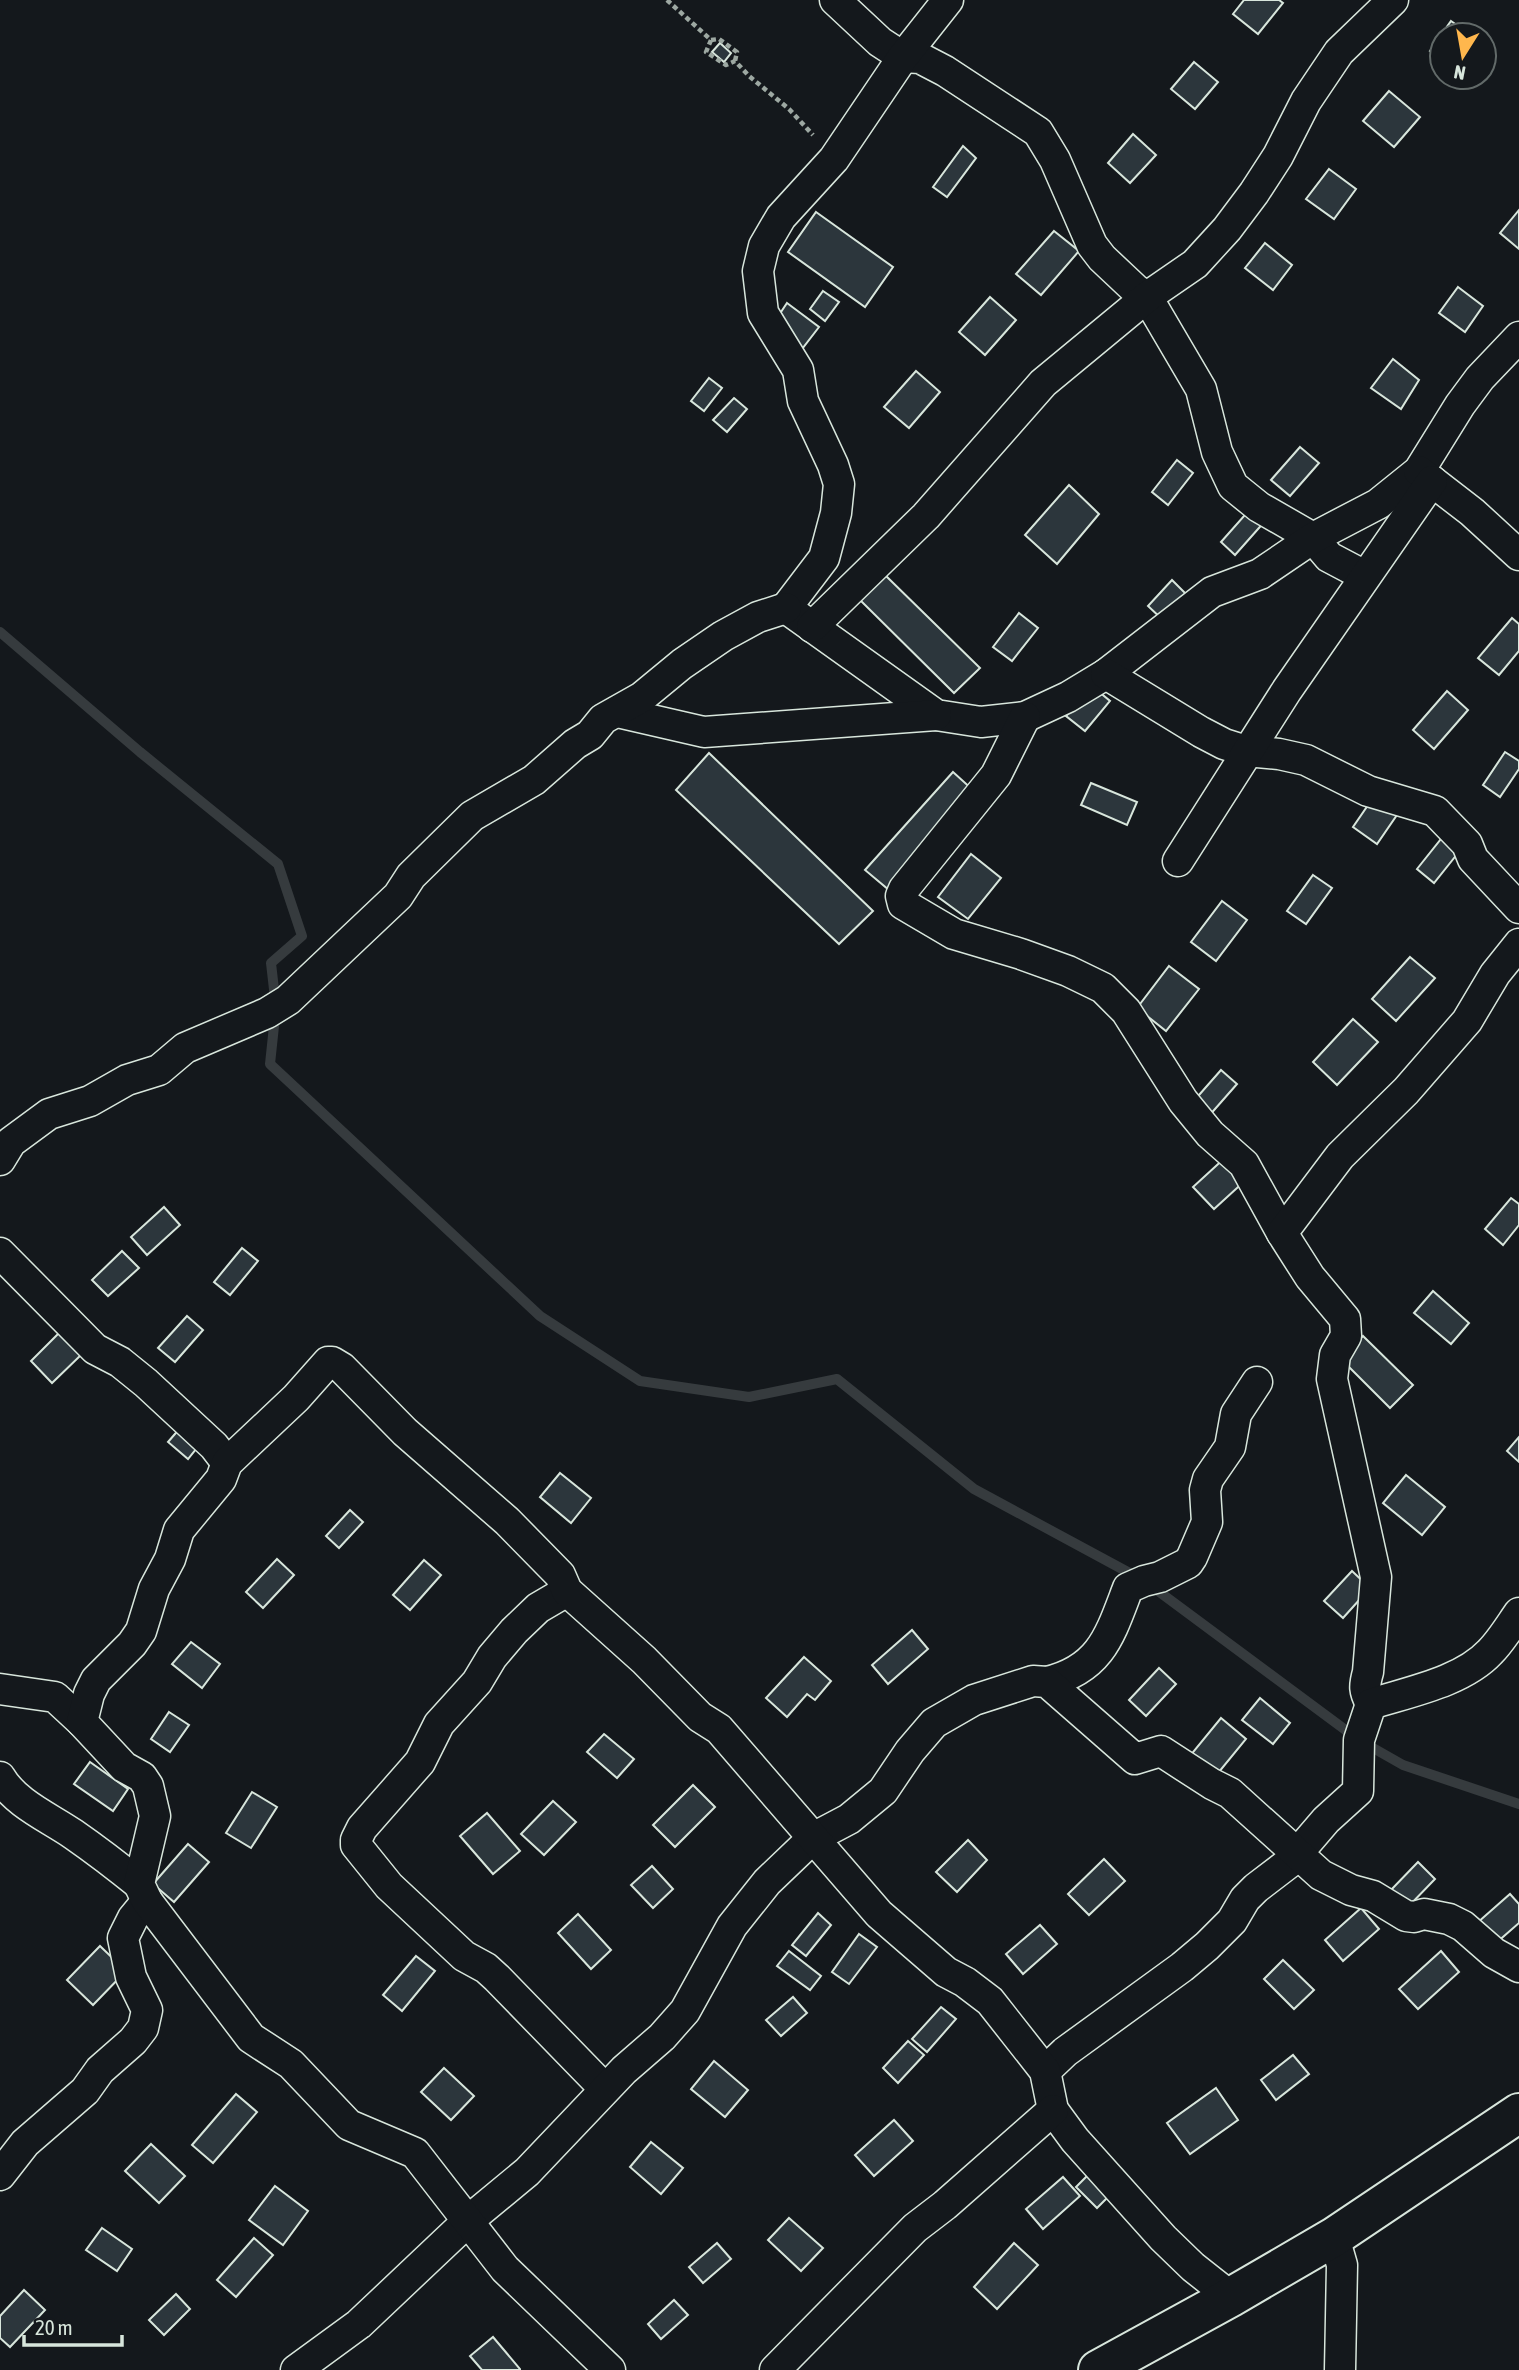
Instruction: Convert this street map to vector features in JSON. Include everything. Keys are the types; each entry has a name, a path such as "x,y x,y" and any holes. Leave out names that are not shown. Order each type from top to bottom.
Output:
{"highway":[{"path":"1102,2369 1334,2237 1519,2113"}],"street":[{"path":"835,0 880,42 903,57 920,58 945,71 1038,132 1051,151 1092,246 1136,290 1147,297 1201,389 1217,452 1233,486 1259,507 1312,538 1329,557 1365,576"},
{"path":"4,1145 49,1114 90,1101 127,1080 159,1070 186,1048 267,1013 288,1000 398,896 411,876 472,816 534,780 590,734 603,719 642,697 682,664 723,636 758,617 786,608 824,558 836,513 839,484 803,401 797,370 763,313 758,271 764,246 781,217 834,159 903,57 948,0"},
{"path":"811,627 926,516 1043,383 1147,297 1195,264 1227,229 1278,156 1306,101 1339,52 1393,0"},
{"path":"1178,862 1247,751 1365,576 1425,476 1460,405 1480,378 1519,337"},
{"path":"617,712 704,732 936,715 981,722 1025,717 1068,697 1106,674 1212,592 1260,574 1312,538 1425,476"},
{"path":"1425,476 1472,512 1519,555"},
{"path":"786,608 936,715"},
{"path":"1106,674 1224,744 1247,751 1306,760 1368,791 1436,811 1467,844 1473,859 1519,908"},
{"path":"1025,717 996,775 905,888 901,896 903,904 954,934 1068,971 1103,988 1126,1011 1183,1101 1210,1134 1244,1164 1310,1277 1345,1320 1346,1336 1335,1355 1332,1379 1376,1577 1368,1672 1364,1683 1364,1692 1371,1704 1359,1740 1358,1791 1326,1820 1290,1862 1256,1888 1245,1899 1232,1921 1182,1967 1065,2052 1045,2071"},
{"path":"1282,1233 1340,1156 1406,1091 1467,1021 1495,974 1519,944"},
{"path":"0,1254 95,1349 120,1362 146,1383 214,1446 227,1463"},
{"path":"82,1722 89,1694 96,1680 132,1644 141,1631 153,1589 170,1559 179,1530 221,1479 227,1463 296,1398 328,1362 332,1362 342,1368 405,1432 507,1521 560,1575 567,1591 636,1652 700,1717 719,1729 879,1914 946,1972 965,1982 990,2001 1045,2071 1053,2110 1095,2164 1163,2238 1193,2267 1231,2297"},
{"path":"296,2370 359,2324 468,2220 544,2156 605,2089 662,2037 685,2011 732,1926 775,1873 813,1839 849,1819 883,1791 926,1731 974,1699 1033,1681 1047,1682 1067,1677 1098,1653 1109,1638 1128,1588 1160,1577 1188,1563 1207,1522 1205,1490 1208,1479 1230,1447 1236,1414 1257,1382"},
{"path":"567,1591 538,1608 514,1630 492,1657 477,1682 439,1724 420,1762 362,1828 356,1845 389,1885 464,1956 486,1968 605,2089"},
{"path":"1371,1704 1440,1683 1470,1667 1488,1655 1519,1613"},
{"path":"1047,1682 1135,1759 1161,1751 1230,1793 1321,1875 1352,1890 1373,1896 1397,1912 1414,1917 1424,1914 1448,1919 1463,1926 1494,1953 1519,1968"},
{"path":"0,1689 55,1697 124,1766 142,1777 148,1786 155,1816 143,1892 123,1938 131,1976 147,2010 143,2028 100,2070 85,2091 24,2143 0,2175"},
{"path":"0,1777 9,1790 26,1804 104,1855 143,1892 251,2038 291,2064 349,2125 415,2153 505,2269 610,2370"},
{"path":"775,2370 915,2228 1053,2110"},
{"path":"1334,2237 1342,2265 1340,2370"}],"path":[{"path":"667,0 711,40 719,39 737,52 735,61"},
{"path":"711,40 706,52 726,65 735,61"},
{"path":"735,61 789,109 834,159"}],"building":[{"path":"1244,0 1279,0 1283,3 1258,34 1233,14"},
{"path":"720,43 731,53 724,62 712,52"},
{"path":"1194,62 1218,82 1195,109 1171,89"},
{"path":"1389,91 1420,117 1394,147 1363,121"},
{"path":"1133,134 1156,155 1130,183 1108,163"},
{"path":"963,146 976,158 947,197 933,187"},
{"path":"1329,169 1356,189 1334,219 1306,199"},
{"path":"1519,210 1519,249 1500,233"},
{"path":"816,212 893,267 865,307 788,252"},
{"path":"1054,231 1079,251 1041,295 1016,274"},
{"path":"1265,243 1292,265 1273,290 1245,268"},
{"path":"1458,287 1483,306 1465,332 1439,313"},
{"path":"823,291 839,302 825,321 810,309"},
{"path":"990,297 1016,320 985,355 959,332"},
{"path":"787,303 819,327 802,349 773,324"},
{"path":"1393,359 1419,380 1401,409 1371,388"},
{"path":"916,371 940,392 909,428 884,407"},
{"path":"709,378 722,388 704,411 691,401"},
{"path":"734,398 747,409 727,432 713,420"},
{"path":"1300,447 1319,463 1290,496 1271,480"},
{"path":"1177,460 1193,473 1168,505 1152,492"},
{"path":"1069,485 1099,514 1057,564 1025,535"},
{"path":"1252,507 1266,520 1235,555 1221,542"},
{"path":"883,573 980,668 954,693 858,598"},
{"path":"1172,580 1188,596 1164,621 1148,606"},
{"path":"1019,613 1038,628 1012,661 993,647"},
{"path":"1512,618 1519,624 1519,651 1499,675 1478,658"},
{"path":"1092,686 1110,701 1085,731 1066,716"},
{"path":"1447,691 1468,710 1434,749 1413,730"},
{"path":"1505,752 1519,761 1519,769 1500,797 1483,785"},
{"path":"709,753 873,911 839,944 676,790"},
{"path":"953,772 974,791 889,890 865,870"},
{"path":"1091,783 1137,802 1127,825 1081,805"},
{"path":"1375,795 1399,812 1377,844 1353,827"},
{"path":"1445,834 1462,848 1434,883 1417,869"},
{"path":"971,854 1001,878 968,919 938,897"},
{"path":"1313,875 1332,888 1306,924 1287,911"},
{"path":"1222,901 1247,920 1216,961 1191,942"},
{"path":"1410,957 1435,978 1396,1021 1372,999"},
{"path":"1169,966 1199,989 1166,1031 1137,1008"},
{"path":"1353,1019 1378,1042 1337,1085 1313,1062"},
{"path":"1221,1070 1237,1084 1208,1117 1192,1103"},
{"path":"1228,1155 1248,1178 1214,1209 1193,1187"},
{"path":"1511,1198 1519,1204 1519,1225 1503,1245 1485,1229"},
{"path":"164,1207 180,1225 147,1255 131,1237"},
{"path":"242,1248 258,1261 230,1295 214,1282"},
{"path":"122,1251 139,1268 108,1296 92,1280"},
{"path":"1433,1291 1469,1323 1451,1344 1414,1313"},
{"path":"187,1316 203,1330 175,1362 158,1348"},
{"path":"60,1332 82,1354 52,1383 31,1361"},
{"path":"1363,1336 1413,1385 1390,1408 1340,1358"},
{"path":"181,1427 200,1444 188,1459 168,1442"},
{"path":"1519,1437 1519,1462 1507,1451"},
{"path":"560,1473 591,1498 571,1523 540,1497"},
{"path":"1406,1475 1445,1507 1422,1535 1383,1503"},
{"path":"350,1510 363,1522 339,1548 326,1536"},
{"path":"277,1559 294,1575 263,1608 246,1592"},
{"path":"424,1560 441,1575 410,1610 393,1595"},
{"path":"1352,1571 1370,1588 1343,1618 1324,1601"},
{"path":"912,1630 928,1649 888,1684 872,1665"},
{"path":"191,1642 220,1664 202,1688 172,1664"},
{"path":"804,1657 831,1681 815,1700 807,1694 787,1717 766,1698"},
{"path":"1159,1668 1176,1684 1146,1716 1129,1700"},
{"path":"1260,1698 1290,1723 1273,1744 1242,1720"},
{"path":"169,1712 189,1725 170,1752 151,1739"},
{"path":"1221,1718 1246,1739 1214,1778 1189,1757"},
{"path":"604,1734 634,1759 617,1778 587,1752"},
{"path":"90,1762 128,1789 113,1811 74,1784"},
{"path":"693,1785 715,1807 675,1847 653,1825"},
{"path":"252,1792 277,1807 251,1848 226,1833"},
{"path":"553,1801 576,1822 544,1855 521,1834"},
{"path":"487,1813 520,1851 493,1874 460,1836"},
{"path":"968,1840 987,1860 957,1892 936,1872"},
{"path":"188,1844 209,1862 174,1902 153,1884"},
{"path":"1104,1859 1125,1881 1089,1915 1068,1894"},
{"path":"1418,1862 1435,1879 1406,1909 1389,1892"},
{"path":"652,1866 673,1889 653,1908 631,1885"},
{"path":"1510,1894 1519,1904 1519,1923 1496,1943 1477,1923"},
{"path":"1361,1908 1379,1929 1343,1961 1325,1940"},
{"path":"818,1913 831,1925 806,1956 792,1945"},
{"path":"578,1914 611,1950 591,1969 558,1933"},
{"path":"1040,1925 1057,1944 1023,1974 1006,1954"},
{"path":"859,1934 877,1947 849,1984 832,1972"},
{"path":"100,1946 126,1971 93,2005 67,1980"},
{"path":"789,1951 821,1976 810,1990 777,1966"},
{"path":"1441,1951 1459,1972 1418,2009 1399,1989"},
{"path":"416,1956 435,1971 402,2011 383,1995"},
{"path":"1283,1960 1314,1990 1294,2009 1264,1979"},
{"path":"793,1997 807,2013 781,2036 766,2020"},
{"path":"941,2007 956,2019 927,2052 912,2039"},
{"path":"908,2041 924,2055 898,2083 883,2068"},
{"path":"1293,2055 1309,2074 1276,2100 1261,2080"},
{"path":"714,2061 748,2090 725,2117 691,2089"},
{"path":"444,2068 474,2096 451,2120 421,2092"},
{"path":"1216,2088 1238,2120 1190,2154 1167,2123"},
{"path":"236,2094 257,2112 213,2163 192,2145"},
{"path":"894,2120 913,2141 874,2176 855,2155"},
{"path":"651,2142 683,2168 661,2194 630,2167"},
{"path":"151,2144 185,2176 159,2203 125,2171"},
{"path":"1092,2171 1113,2192 1097,2208 1076,2187"},
{"path":"1063,2177 1080,2196 1043,2229 1026,2209"},
{"path":"275,2186 308,2211 283,2245 249,2220"},
{"path":"789,2218 823,2248 801,2271 768,2240"},
{"path":"102,2228 132,2249 117,2271 86,2250"},
{"path":"254,2238 273,2255 236,2297 217,2280"},
{"path":"717,2243 731,2259 703,2283 689,2267"},
{"path":"1014,2243 1038,2265 997,2309 974,2287"},
{"path":"24,2290 45,2310 10,2347 0,2338 0,2316"},
{"path":"176,2294 190,2309 164,2335 149,2320"},
{"path":"674,2300 688,2315 661,2339 648,2324"},
{"path":"493,2337 520,2370 482,2370 470,2356"}],"waterway":[{"path":"0,632 140,752 278,864 302,936 271,963 276,1007 270,1064 540,1316 640,1381 749,1397 837,1379 974,1489 1137,1577"},
{"path":"1150,1585 1359,1740 1403,1765 1519,1804"}]}
